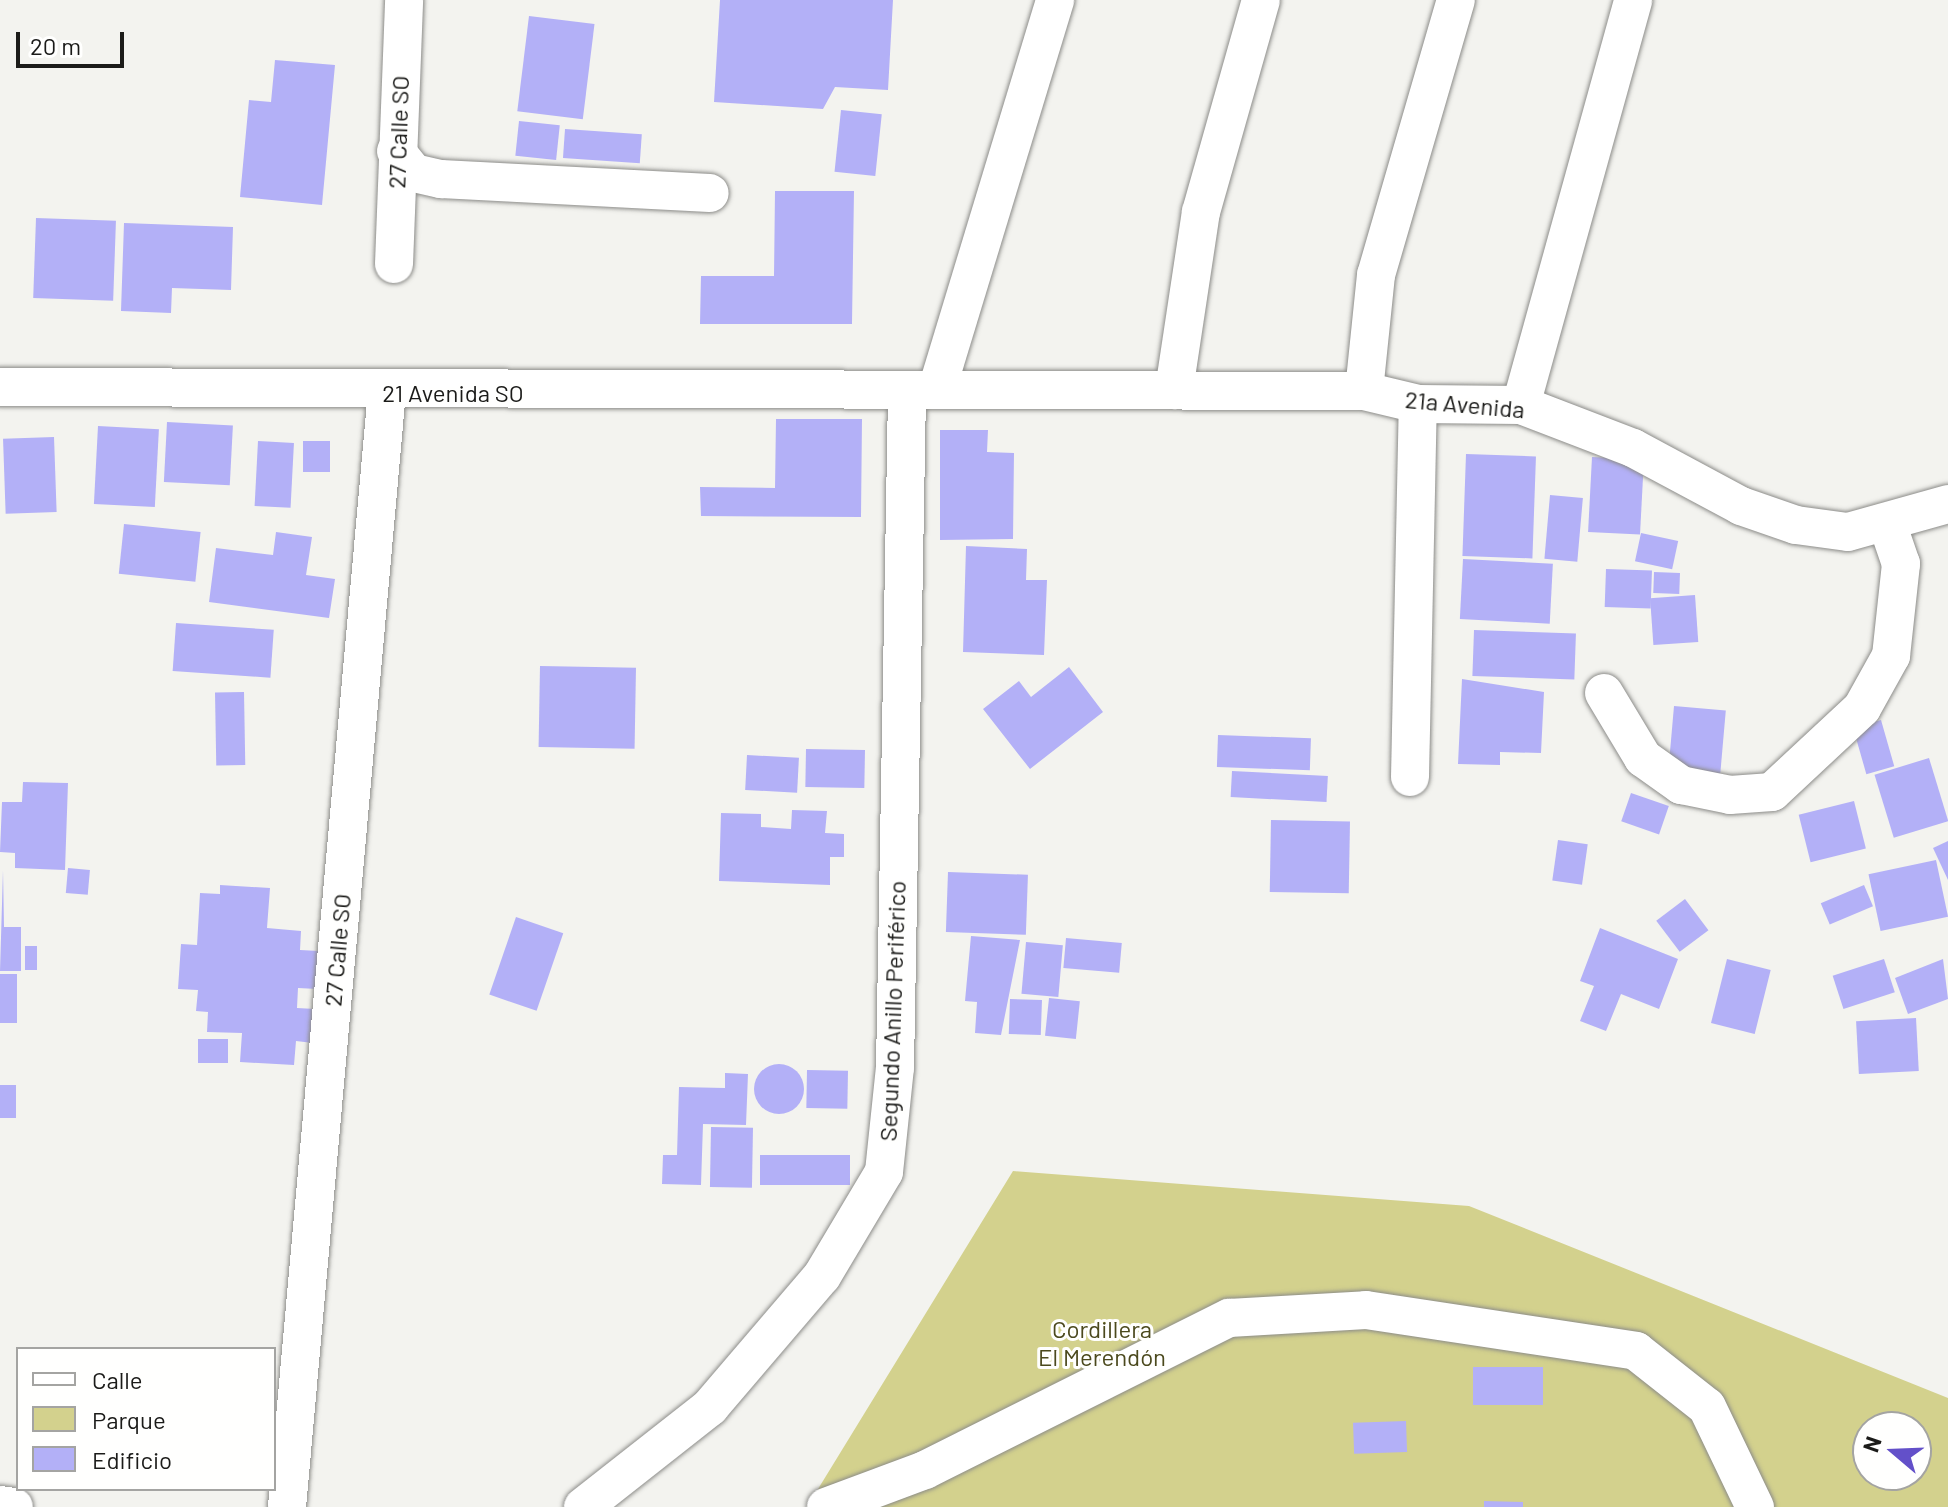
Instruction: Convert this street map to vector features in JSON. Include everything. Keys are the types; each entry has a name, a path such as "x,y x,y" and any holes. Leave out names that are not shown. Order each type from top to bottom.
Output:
{"street":[{"name":"27 Calle SO","path":"394,264 404,0"},
{"name":"Segundo Anillo Periférico","path":"583,1507 710,1407 822,1276 884,1172 895,1068 922,392 1055,0"},
{"path":"1174,390 1201,212 1261,0"},
{"path":"1364,391 1376,275 1456,0"},
{"path":"1521,405 1633,0"},
{"path":"396,151 414,173 441,179 710,193"},
{"name":"21 Avenida SO","path":"0,387 387,392 922,392"},
{"name":"21a Avenida","path":"922,392 1364,391 1418,404 1521,405 1633,448 1741,506 1796,525 1848,532 1888,526 1948,504"},
{"name":"27 Calle SO","path":"287,1507 387,392"},
{"path":"1410,777 1418,404"},
{"path":"1604,693 1643,758 1681,785 1730,795 1772,792 1862,708 1891,656 1901,564 1888,526"},
{"path":"826,1507 925,1470 1229,1318 1366,1310 1636,1351 1707,1407 1755,1507"},
{"path":"0,1505 14,1507"}],"green space":[{"name":"Cordillera El Merendón","path":"1013,1171 1469,1206 1948,1398 1948,1507 807,1507"}],"building":[{"path":"720,0 893,0 888,90 835,87 823,109 714,102"},
{"path":"529,16 595,24 583,119 517,111"},
{"path":"275,60 335,65 322,205 240,197 249,100 271,102"},
{"path":"841,110 882,114 875,176 835,172"},
{"path":"519,121 560,125 556,160 515,156"},
{"path":"565,129 642,134 640,163 563,158"},
{"path":"775,191 854,191 852,324 700,324 701,276 774,276"},
{"path":"36,218 116,221 113,301 33,298"},
{"path":"124,223 233,227 231,290 172,288 171,313 121,311"},
{"path":"776,419 862,419 861,517 701,516 700,487 775,488"},
{"path":"167,422 233,425 230,485 164,482"},
{"path":"98,426 159,429 155,507 94,504"},
{"path":"940,430 988,430 987,452 1014,453 1013,539 940,540"},
{"path":"54,437 57,512 6,514 3,439"},
{"path":"258,441 294,443 291,508 255,506"},
{"path":"303,441 330,441 330,472 303,472"},
{"path":"1466,454 1536,456 1532,558 1462,556"},
{"path":"1592,457 1644,460 1640,535 1588,532"},
{"path":"1550,495 1583,498 1577,562 1544,559"},
{"path":"124,524 201,532 195,582 119,574"},
{"path":"276,532 312,537 306,575 335,579 329,618 209,602 216,548 273,555"},
{"path":"1641,533 1678,541 1672,569 1635,561"},
{"path":"966,546 1027,549 1026,580 1047,580 1044,655 963,652"},
{"path":"1463,559 1553,564 1550,624 1460,619"},
{"path":"1606,569 1652,571 1651,609 1605,607"},
{"path":"1654,572 1680,573 1679,594 1653,593"},
{"path":"1695,595 1698,642 1653,645 1650,598"},
{"path":"176,623 274,630 270,678 173,671"},
{"path":"1474,630 1576,634 1574,680 1472,676"},
{"path":"540,666 636,668 635,749 539,747"},
{"path":"1069,667 1103,712 1030,769 983,709 1019,681 1031,697"},
{"path":"1462,679 1544,692 1541,753 1500,752 1500,765 1458,764"},
{"path":"244,692 245,765 216,765 215,693"},
{"path":"1674,706 1726,711 1720,774 1668,770"},
{"path":"1881,720 1894,766 1866,774 1853,728"},
{"path":"1218,735 1311,738 1310,770 1217,767"},
{"path":"806,749 865,750 864,788 805,787"},
{"path":"747,755 799,758 797,793 745,790"},
{"path":"1929,758 1948,821 1894,838 1874,775"},
{"path":"1232,771 1328,776 1327,802 1231,797"},
{"path":"23,782 68,783 65,870 15,868 15,853 0,852 2,802 22,802"},
{"path":"1631,793 1669,806 1659,834 1621,821"},
{"path":"1854,801 1866,849 1811,862 1799,815"},
{"path":"792,810 827,811 825,833 844,834 844,857 830,857 830,885 719,881 721,813 761,814 761,827 791,829"},
{"path":"1271,820 1350,821 1349,893 1270,892"},
{"path":"1558,840 1588,844 1582,885 1552,881"},
{"path":"1948,841 1948,880 1933,848"},
{"path":"1936,860 1948,917 1881,931 1869,874"},
{"path":"68,868 90,870 88,895 66,893"},
{"path":"3,870 4,927 21,927 21,971 0,971"},
{"path":"948,872 1028,875 1026,935 946,932"},
{"path":"220,885 270,888 267,928 301,931 300,950 319,951 317,989 298,988 297,1008 315,1009 313,1043 296,1041 294,1065 240,1062 242,1033 207,1032 208,1012 196,1011 198,990 178,989 181,944 197,945 200,893 220,894"},
{"path":"1864,885 1873,906 1830,925 1821,903"},
{"path":"1685,899 1708,930 1680,952 1656,921"},
{"path":"516,917 563,933 537,1011 489,995"},
{"path":"1600,928 1678,959 1659,1009 1621,994 1606,1031 1580,1021 1594,986 1580,981"},
{"path":"971,936 1020,940 1001,1035 975,1033 977,1002 965,1001"},
{"path":"1066,938 1122,943 1119,973 1063,968"},
{"path":"1026,942 1063,945 1058,997 1021,994"},
{"path":"25,946 37,946 37,970 25,970"},
{"path":"1727,959 1771,970 1755,1034 1711,1023"},
{"path":"1884,959 1895,992 1843,1009 1833,976"},
{"path":"1943,959 1948,999 1908,1014 1895,978"},
{"path":"0,974 17,974 17,1023 0,1023"},
{"path":"1049,998 1080,1001 1076,1039 1045,1036"},
{"path":"1010,999 1042,1000 1041,1035 1009,1034"},
{"path":"1916,1018 1919,1071 1859,1074 1856,1021"},
{"path":"198,1039 228,1039 228,1063 198,1063"},
{"path":"779,1064 797,1071 804,1089 797,1107 779,1114 761,1107 754,1089 761,1071"},
{"path":"807,1070 848,1071 847,1109 806,1108"},
{"path":"725,1073 748,1074 746,1125 703,1124 701,1185 662,1184 663,1155 677,1155 679,1087 725,1088"},
{"path":"0,1085 16,1085 16,1118 0,1118"},
{"path":"711,1127 753,1128 752,1188 710,1187"},
{"path":"760,1155 850,1155 850,1185 760,1185"},
{"path":"1473,1367 1543,1367 1543,1405 1473,1405"},
{"path":"1406,1421 1407,1452 1354,1454 1353,1423"},
{"path":"1484,1501 1523,1502 1523,1507 1484,1507"}]}
